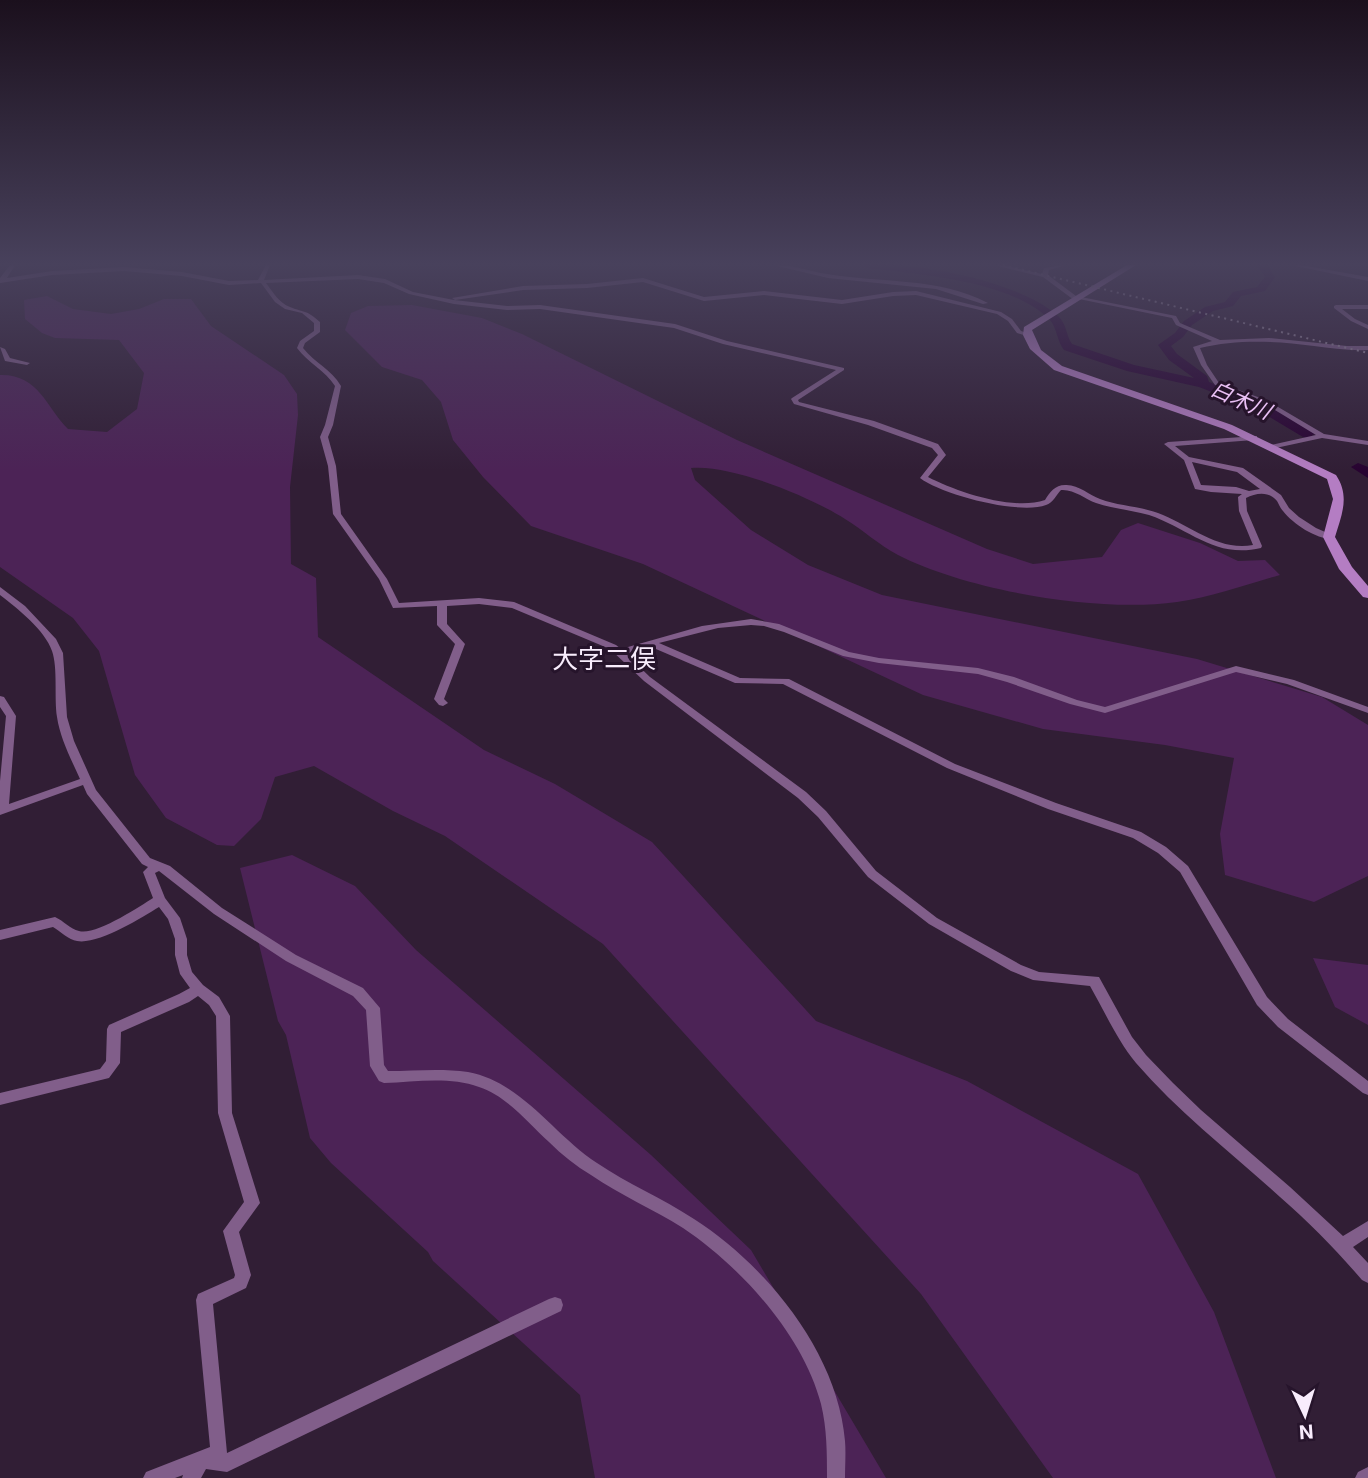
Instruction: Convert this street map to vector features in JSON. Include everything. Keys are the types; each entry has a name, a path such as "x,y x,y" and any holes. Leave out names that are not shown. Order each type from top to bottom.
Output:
{"main road":[{"path":"1028,334 1030,341 1048,363 1058,368 1197,415 1274,447 1332,477 1341,495 1329,537 1346,569 1368,593"}],"street":[{"path":"314,334 302,342 300,348 304,355 330,372 338,386 324,437 332,466 337,514 383,579 396,606 478,601 514,605 550,618 621,652 647,679 802,795 822,814 872,874 933,921 1016,968 1038,977 1094,981 1139,1056 1161,1081 1343,1244 1368,1275"},
{"path":"698,334 738,346 842,369 806,390 794,399 796,403 872,423 935,446 942,455 937,463 925,472 924,478 937,487 972,497 1044,505 1052,492 1059,488 1072,488 1096,500 1155,514 1221,544 1250,549 1258,546 1240,502 1248,493"},
{"path":"1197,334 1220,342"},
{"path":"1322,436 1264,401 1217,384 1195,349 1220,342 1287,342 1347,350 1368,348"},
{"path":"0,349 3,350 6,360 27,363"},
{"path":"1274,447 1322,436 1368,443"},
{"path":"1254,438 1168,444 1187,459 1243,472 1277,496 1287,511 1318,534 1329,537"},
{"path":"1187,459 1198,487 1208,490 1235,488 1248,493 1269,492"},
{"path":"0,590 51,639 58,653 62,717 91,791 146,861 166,870 218,911 291,958 358,992 373,1008 377,1066 384,1077 444,1077 479,1081 500,1090 575,1156 691,1226 736,1259 788,1322 820,1372 832,1417 836,1478"},
{"path":"442,603 442,625 460,645 439,699 443,704"},
{"path":"621,652 718,626 753,622 789,630 848,655 890,663 977,670 1028,684 1083,706 1105,710 1236,668 1290,682 1368,710"},
{"path":"650,643 739,681 785,681 951,766 1052,806 1137,835 1162,850 1184,869 1262,1001 1283,1023 1368,1089"},
{"path":"0,699 11,716 2,811 87,780"},
{"path":"152,1478 219,1452 204,1300 240,1283 243,1275 232,1231 252,1203 225,1113 222,1016 214,1001 198,989 186,974 181,939 174,918 160,900 149,872 156,867"},
{"path":"0,935 55,922 78,937 89,936 128,920 160,900"},
{"path":"0,1099 104,1074 113,1063 114,1029 184,998 198,989"},
{"path":"1343,1244 1368,1228"},
{"path":"201,1459 227,1463 555,1305"},
{"path":"191,1478 201,1459"}],"shaded area":[{"path":"45,334 223,334 284,375 297,394 298,415 290,487 291,564 316,578 318,637 484,750 555,784 652,842 816,1021 967,1081 1138,1174 1214,1312 1276,1478 1053,1478 921,1294 603,944 445,836 393,811 314,766 275,777 261,819 234,846 217,845 166,818 135,775 99,651 73,618 0,567 0,375 13,376 33,386 68,429 107,432 137,409 144,373 119,340 55,338"},
{"path":"349,334 522,334 737,440 987,549 1033,564 1102,557 1121,530 1138,523 1200,543 1238,561 1265,560 1280,575 1190,600 1145,605 1034,596 997,589 927,568 891,551 830,510 792,492 727,471 691,468 695,480 751,530 808,565 882,595 1197,659 1322,697 1368,725 1368,876 1314,902 1225,875 1220,834 1234,758 1165,745 1043,729 923,695 643,564 531,526 483,477 453,440 441,402 422,380 382,367"},
{"path":"292,855 355,886 416,950 651,1155 751,1250 886,1478 595,1478 580,1395 433,1261 428,1252 331,1163 310,1138 286,1035 278,1021 240,868"},
{"path":"1313,958 1368,965 1368,1025 1335,1007"}],"waterway":[{"path":"1061,334 1068,347 1131,368 1203,384"},
{"name":"白木川","path":"1180,334 1164,345 1173,357 1203,379 1203,384"},
{"name":"白木川","path":"1203,384 1263,407 1308,434"},
{"name":"白木川","path":"1358,467 1368,474"}],"railway":[{"path":"1289,334 1368,353"}],"district":[{"name":"大字二俣","path":"604,658"}]}
